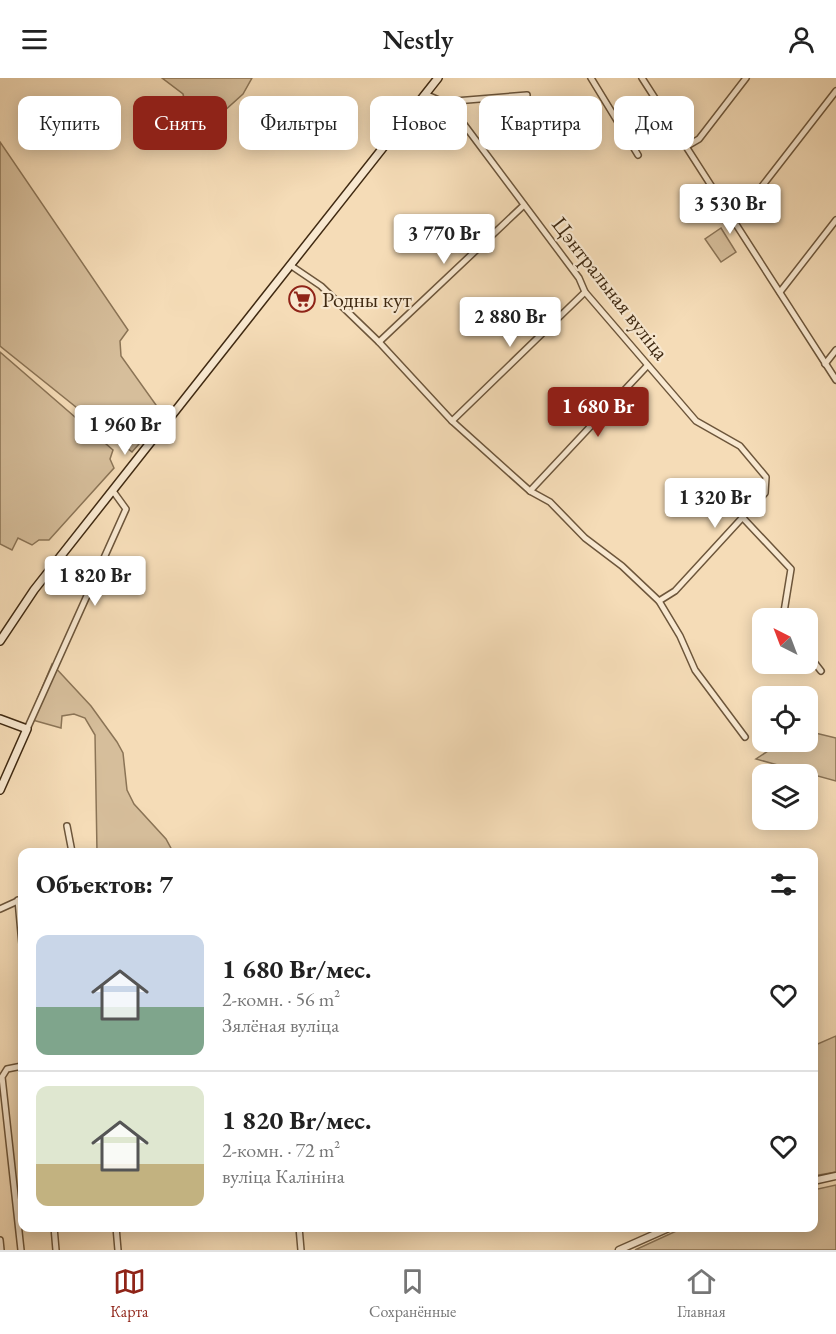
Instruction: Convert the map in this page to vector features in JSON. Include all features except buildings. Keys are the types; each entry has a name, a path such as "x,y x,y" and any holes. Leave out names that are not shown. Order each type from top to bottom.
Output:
{"main road":[{"path":"0,641 34,590 438,78"},
{"path":"0,719 27,729 0,790"}],"street":[{"path":"591,78 638,155"},
{"path":"642,78 654,96"},
{"path":"694,142 699,139 746,78"},
{"path":"735,221 836,91"},
{"name":"Цэнтральная вуліца","path":"425,94 430,96"},
{"path":"467,100 527,95"},
{"name":"Цэнтральная вуліца","path":"467,129 579,278 585,292 647,366 696,421 740,446 766,477 765,493 705,555 675,591 659,601"},
{"path":"690,150 836,380"},
{"path":"379,342 524,205"},
{"path":"780,292 836,220"},
{"path":"290,265 321,286 379,342 452,421 530,491 550,502 585,538 622,566 659,601 680,636 695,670 745,737"},
{"path":"452,421 585,292"},
{"path":"825,364 836,350"},
{"path":"530,491 647,366"},
{"path":"27,729 126,509 113,491"},
{"path":"743,518 791,569 785,608"},
{"path":"818,667 821,671"},
{"path":"67,826 71,848"},
{"path":"0,909 18,901"},
{"path":"18,1067 7,1069 2,1077 18,1223"},
{"path":"818,1180 836,1176"},
{"path":"19,1232 21,1250"},
{"path":"54,1232 56,1250"},
{"path":"116,1232 118,1250"},
{"path":"299,1232 301,1250"},
{"path":"619,1250 660,1232"},
{"path":"0,1240 1,1250"}],"shaded area":[{"path":"162,78 252,78 243,94 227,108 227,96 183,96"},
{"path":"0,142 128,330 120,341 121,356 161,412 161,419 132,452 0,346"},
{"path":"721,228 736,252 721,262 705,239"},
{"path":"0,352 113,450 110,459 114,468 49,540 39,540 32,545 18,538 12,550 0,544"},
{"path":"52,664 91,706 117,742 123,753 127,790 134,804 166,839 171,848 97,848 95,735 85,718 74,714 62,716 61,728 29,719"},
{"path":"818,734 836,738 836,781 818,776 818,764 774,764 756,759 766,752 818,752"},
{"path":"836,1036 836,1172 818,1175 818,1044"},
{"path":"836,1185 836,1250 635,1250 674,1232 818,1232 818,1189"}],"place":[{"name":"Родны кут","path":"302,299"}]}
